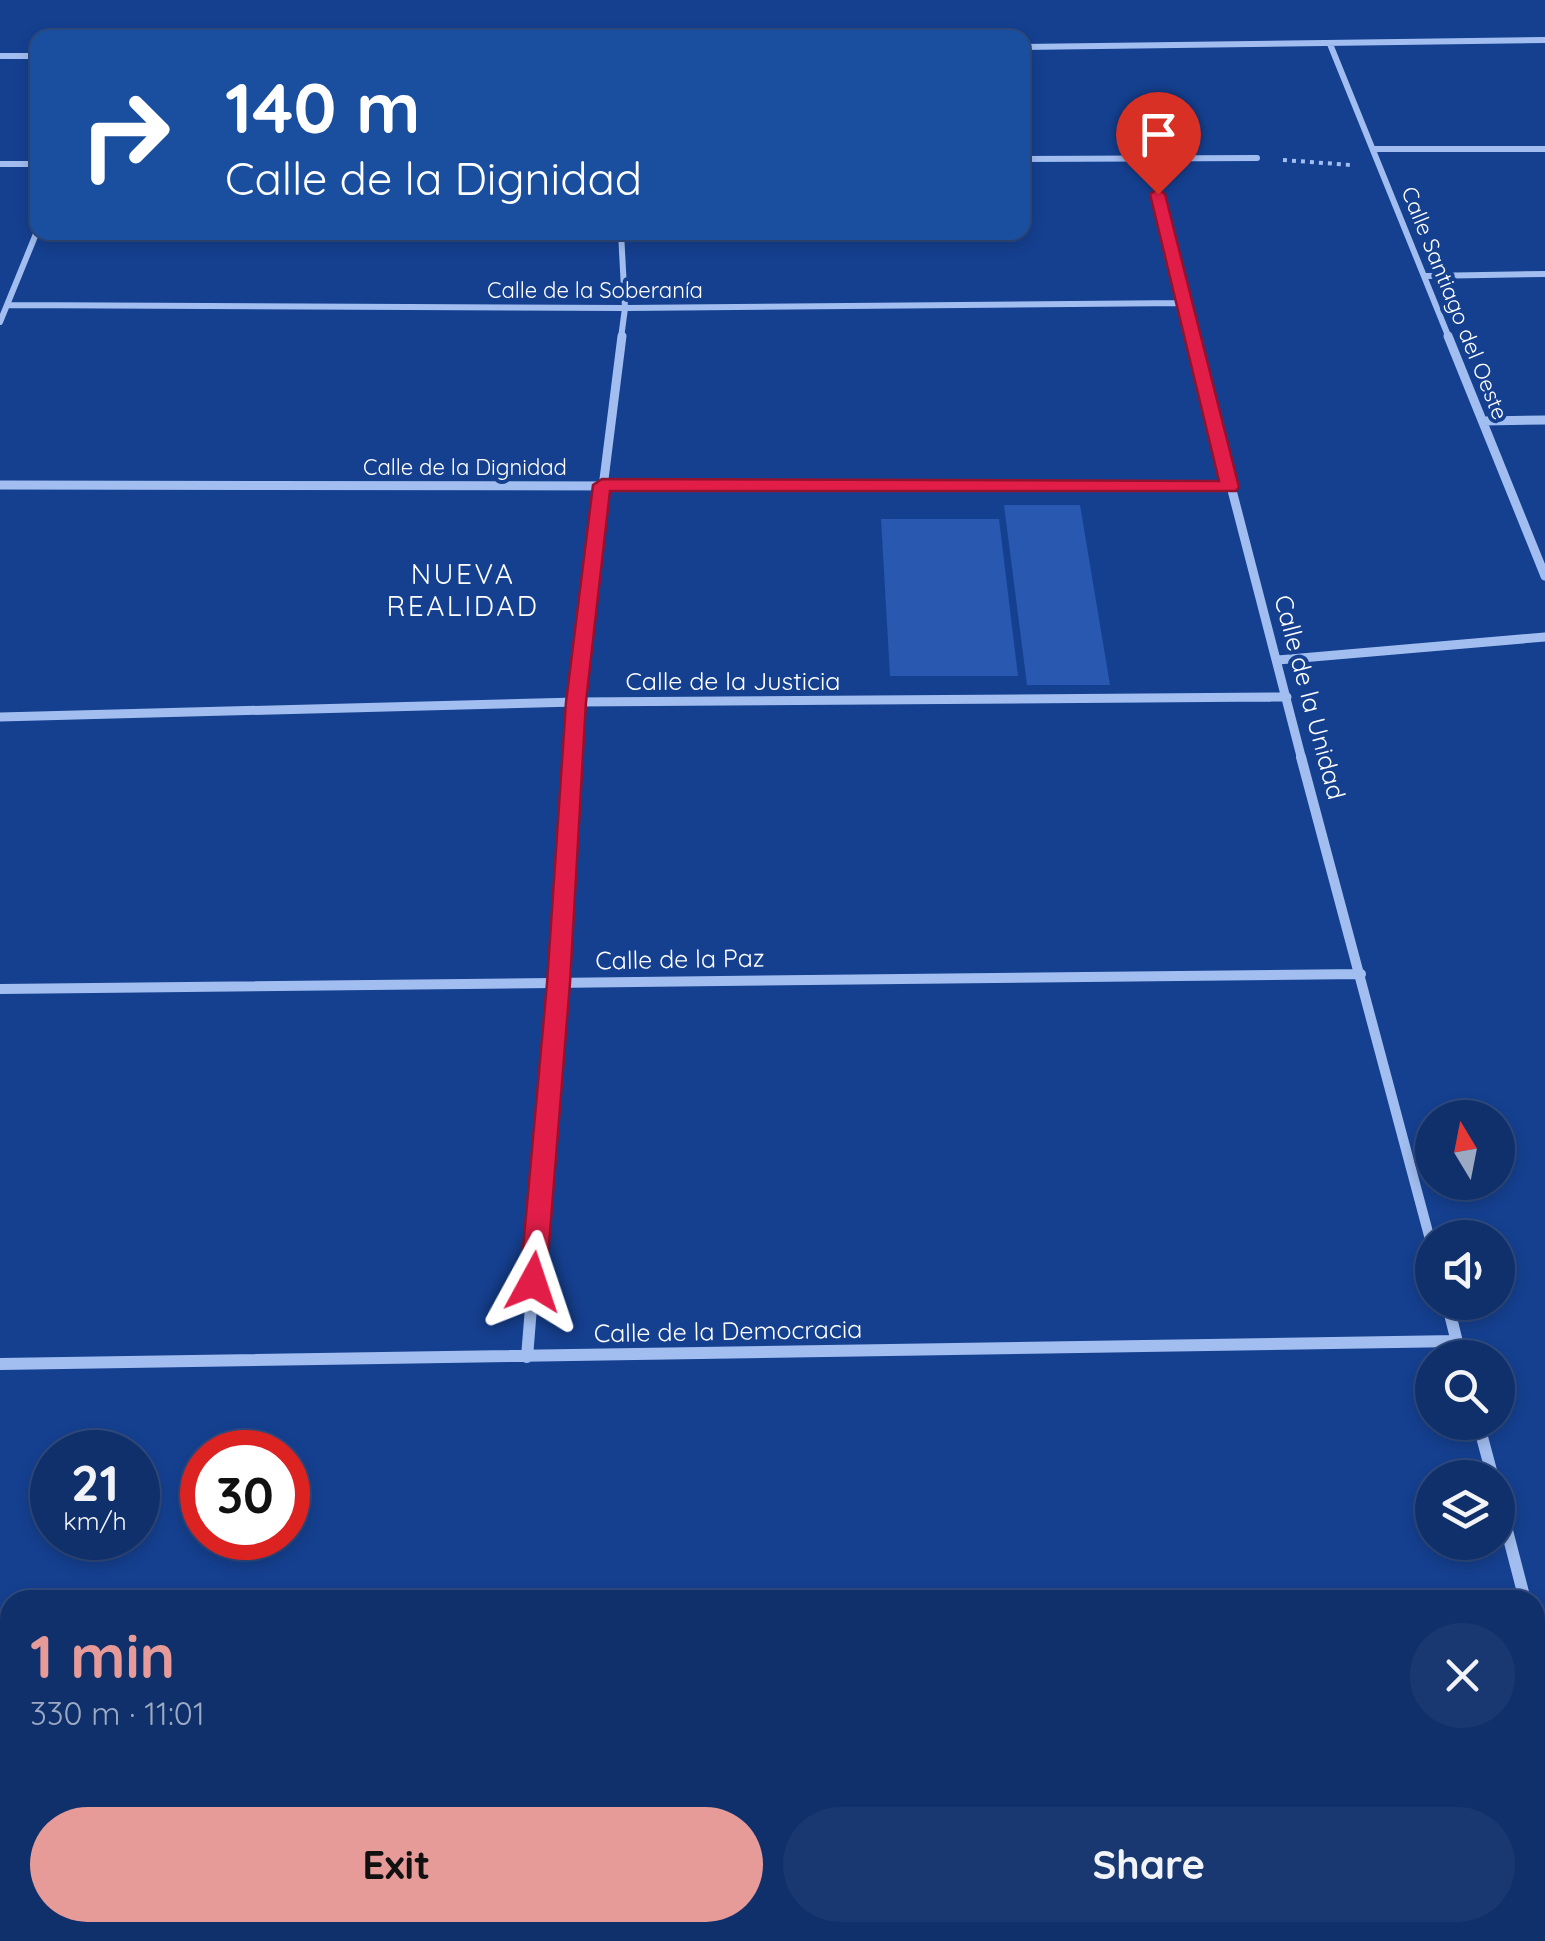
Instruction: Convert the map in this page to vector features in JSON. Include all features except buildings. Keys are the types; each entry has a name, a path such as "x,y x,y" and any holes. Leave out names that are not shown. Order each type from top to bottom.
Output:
{"street":[{"path":"1030,47 1545,40"},
{"name":"Calle Santiago del Oeste","path":"1330,44 1545,576"},
{"path":"0,56 30,56"},
{"path":"1374,149 1545,148"},
{"name":"Calle de la Unidad","path":"1150,157 1230,487 1425,1220"},
{"path":"1030,159 1257,158"},
{"path":"0,164 30,164"},
{"path":"0,322 34,240"},
{"path":"526,1356 558,983 576,702 624,308 622,240"},
{"path":"1426,276 1545,274"},
{"name":"Calle de la Soberanía","path":"7,305 624,308 1183,303"},
{"path":"1484,421 1545,420"},
{"name":"Calle de la Dignidad","path":"0,486 1230,487"},
{"path":"1278,660 1545,637"},
{"name":"Calle de la Justicia","path":"0,716 576,702 1287,696"},
{"name":"Calle de la Paz","path":"0,989 1361,974"},
{"name":"Calle de la Democracia","path":"0,1364 1415,1342"},
{"path":"1514,1560 1522,1590"}],"path":[{"path":"1257,158 1382,167"}],"shaded area":[{"path":"1004,505 1080,505 1110,685 1027,685"},
{"path":"881,519 999,519 1018,676 890,676"}],"district":[{"name":"NUEVA REALIDAD","path":"463,590"}],"route":[{"path":"533,1282 576,702 602,485 1230,487 1158,194"}]}
